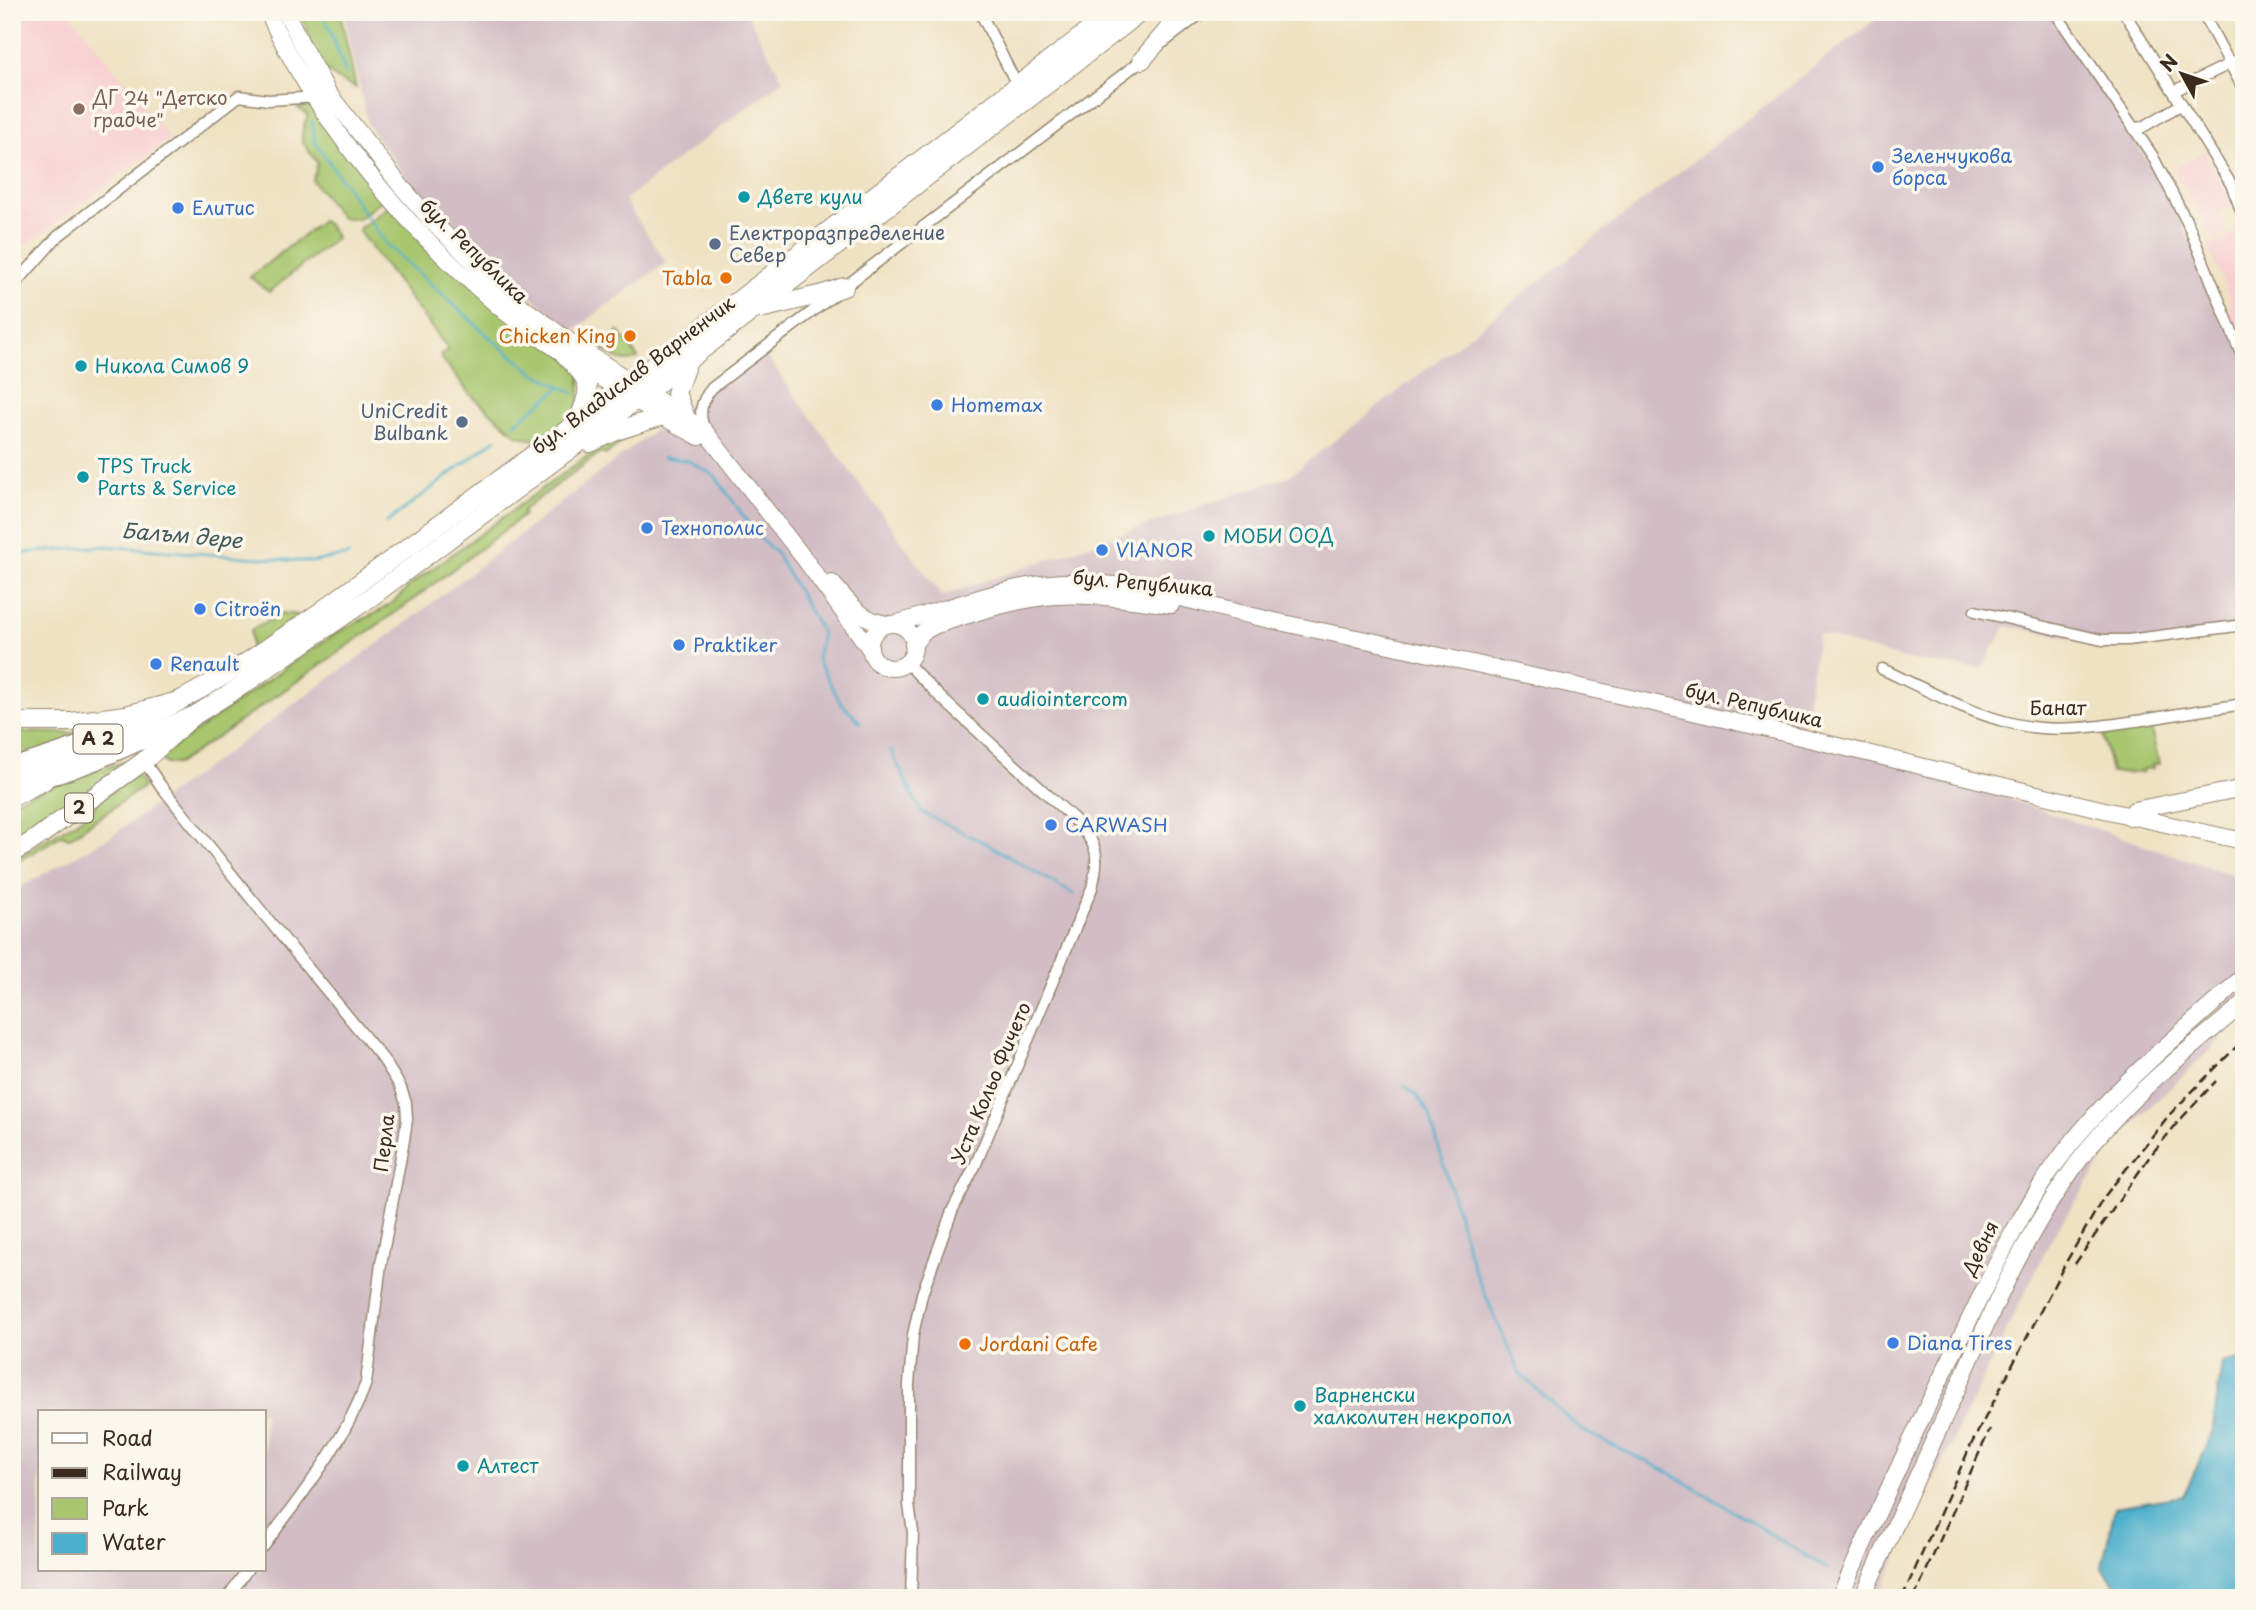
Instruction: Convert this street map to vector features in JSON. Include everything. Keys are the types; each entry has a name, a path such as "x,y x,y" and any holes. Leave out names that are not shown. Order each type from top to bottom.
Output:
{"highway":[{"name":"A 2","path":"12,768 100,738 179,701"},
{"name":"A 2","path":"12,785 59,773 130,746 192,716"}],"main road":[{"name":"бул. Владислав Варненчик","path":"144,761 192,716 243,685 371,597 552,461 633,392 1113,12"},
{"name":"бул. Владислав Варненчик","path":"13,722 71,722 125,715 179,701 244,664 410,548 578,420 688,360 1141,12"},
{"path":"1142,60 1180,12"},
{"path":"753,310 844,287"},
{"path":"564,354 581,372 587,384 588,398 578,420"},
{"path":"686,418 676,393 688,360"},
{"path":"552,461 616,431 660,416"},
{"name":"2","path":"12,853 144,761"},
{"path":"12,797 59,773"}],"street":[{"name":"бул. Република","path":"268,12 387,195 443,256 508,315 564,354 704,430 803,556 876,661 881,665 894,667 906,662 913,651 913,645 905,629 865,618 803,556"},
{"name":"бул. Република","path":"286,12 303,47 321,96 430,219 501,290 569,341 660,416 719,449"},
{"path":"980,12 1017,86"},
{"path":"704,430 701,409 712,388 1203,12"},
{"path":"2054,12 2152,155 2189,224 2244,361"},
{"path":"2124,12 2231,184 2244,218"},
{"path":"2202,12 2244,90"},
{"path":"2174,91 2244,57"},
{"path":"12,288 57,237 239,96 268,100 321,96"},
{"path":"2134,128 2143,127 2182,104"},
{"name":"бул. Република","path":"891,624 1044,583 1083,582 1152,591 1253,616 1675,708 2130,817 2244,841"},
{"name":"бул. Република","path":"913,645 923,632 934,626 991,609 1057,596 1090,596 1253,616"},
{"path":"1975,611 2102,640 2128,640 2244,625"},
{"path":"870,649 874,633 891,624"},
{"name":"Уста Кольо Фичето","path":"906,662 939,696 1073,818 1093,839 1097,862 1092,888 975,1166 952,1212 922,1294 913,1335 909,1384 909,1505 913,1532 911,1598"},
{"name":"Банат","path":"1882,669 1986,715 2013,724 2044,729 2122,723 2244,704"},
{"name":"Перла","path":"144,761 383,1059 400,1086 406,1103 406,1130 381,1264 366,1383 325,1462 266,1543"},
{"path":"2130,817 2134,810 2244,788"},
{"name":"Девня","path":"1839,1598 1934,1392 2030,1200 2066,1149 2110,1097 2244,976"},
{"name":"Девня","path":"1862,1598 1988,1321 2044,1211 2092,1144 2134,1098 2192,1045 2244,1003"},
{"path":"227,1598 246,1572"}],"shaded area":[{"name":"ДГ 24 \"Детско градче\"","path":"12,12 69,12 170,139 12,255"},
{"path":"344,12 746,12 783,80 624,200 666,262 573,331 505,275 453,227 405,176 368,125"},
{"path":"1885,12 2049,12 2163,185 2244,353 2244,631 2114,646 2006,626 1981,669 1903,659 1818,634 1803,729 2244,879 2244,1018 2112,1147 2054,1234 1878,1598 12,1598 12,892 113,835 405,624 760,348 942,596 1289,476"},
{"path":"2204,151 2233,204 2218,213 2228,232 2214,241 2173,169"},
{"path":"2244,229 2244,347 2229,316 2230,299 2208,247"}],"green space":[{"path":"300,12 340,12 356,88 337,79 321,66 311,49"},
{"path":"316,102 340,108 400,185 581,372 578,420 538,441 517,435 469,393 440,356 448,349 360,233 359,229 393,203 387,196 358,219 341,218 312,180 317,162 302,141 308,115 298,108"},
{"path":"322,221 336,238 269,292 250,277"},
{"path":"619,331 638,358 623,361 602,348 604,342"},
{"path":"634,432 605,455 601,452 522,511 524,515 406,605 219,736 177,764 166,764 159,757 335,634 392,603 410,585 608,441"},
{"path":"282,613 297,615 299,618 251,649 251,630"},
{"path":"2150,725 2159,764 2152,764 2153,768 2143,769 2143,772 2111,773 2103,735"},
{"path":"104,730 12,760 12,732 70,733"},
{"path":"135,758 28,830 12,838 12,801"},
{"path":"134,776 139,778 143,787 69,838 62,835 14,864 12,872 12,859 74,823"}],"water":[{"path":"2244,1358 2244,1598 2125,1598 2102,1567 2115,1507 2183,1496 2212,1436 2222,1363"}],"waterway":[{"path":"323,12 346,73"},
{"path":"312,121 315,142 386,244 494,341 533,372 574,393"},
{"name":"Балъм дере","path":"515,423 561,387"},
{"name":"Балъм дере","path":"386,523 496,439"},
{"path":"663,457 689,461 715,476 759,538 776,553 822,633 817,659 840,702 861,723"},
{"name":"Балъм дере","path":"12,554 105,546 312,562 349,555"},
{"path":"891,751 921,812 989,845 1073,894"},
{"path":"1405,1086 1417,1096 1429,1113 1472,1264 1519,1373 1581,1430 1672,1474 1828,1569"}],"railway":[{"path":"1902,1598 1970,1447 2065,1264 2104,1197 2169,1115 2244,1039"},
{"path":"2075,1264 2150,1156 2216,1081"},
{"path":"1914,1598 1990,1429"}],"place":[{"name":"ДГ 24 \"Детско градче\"","path":"79,109"},
{"name":"Зеленчукова борса","path":"1878,167"},
{"name":"Двете кули","path":"744,197"},
{"name":"Елитис","path":"178,208"},
{"name":"Електроразпределение Север","path":"715,244"},
{"name":"Tabla","path":"726,278"},
{"name":"Chicken King","path":"630,336"},
{"name":"Никола Симов 9","path":"81,366"},
{"name":"Homemax","path":"937,405"},
{"name":"UniCredit Bulbank","path":"462,422"},
{"name":"TPS Truck Parts & Service","path":"83,477"},
{"name":"Технополис","path":"647,528"},
{"name":"МОБИ ООД","path":"1209,536"},
{"name":"VIANOR","path":"1102,550"},
{"name":"Citroën","path":"200,609"},
{"name":"Praktiker","path":"679,645"},
{"name":"Renault","path":"156,664"},
{"name":"audiointercom","path":"983,699"},
{"name":"CARWASH","path":"1051,825"},
{"name":"Diana Tires","path":"1893,1343"},
{"name":"Jordani Cafe","path":"965,1344"},
{"name":"Варненски халколитен некропол","path":"1300,1406"},
{"name":"Алтест","path":"463,1466"}]}
